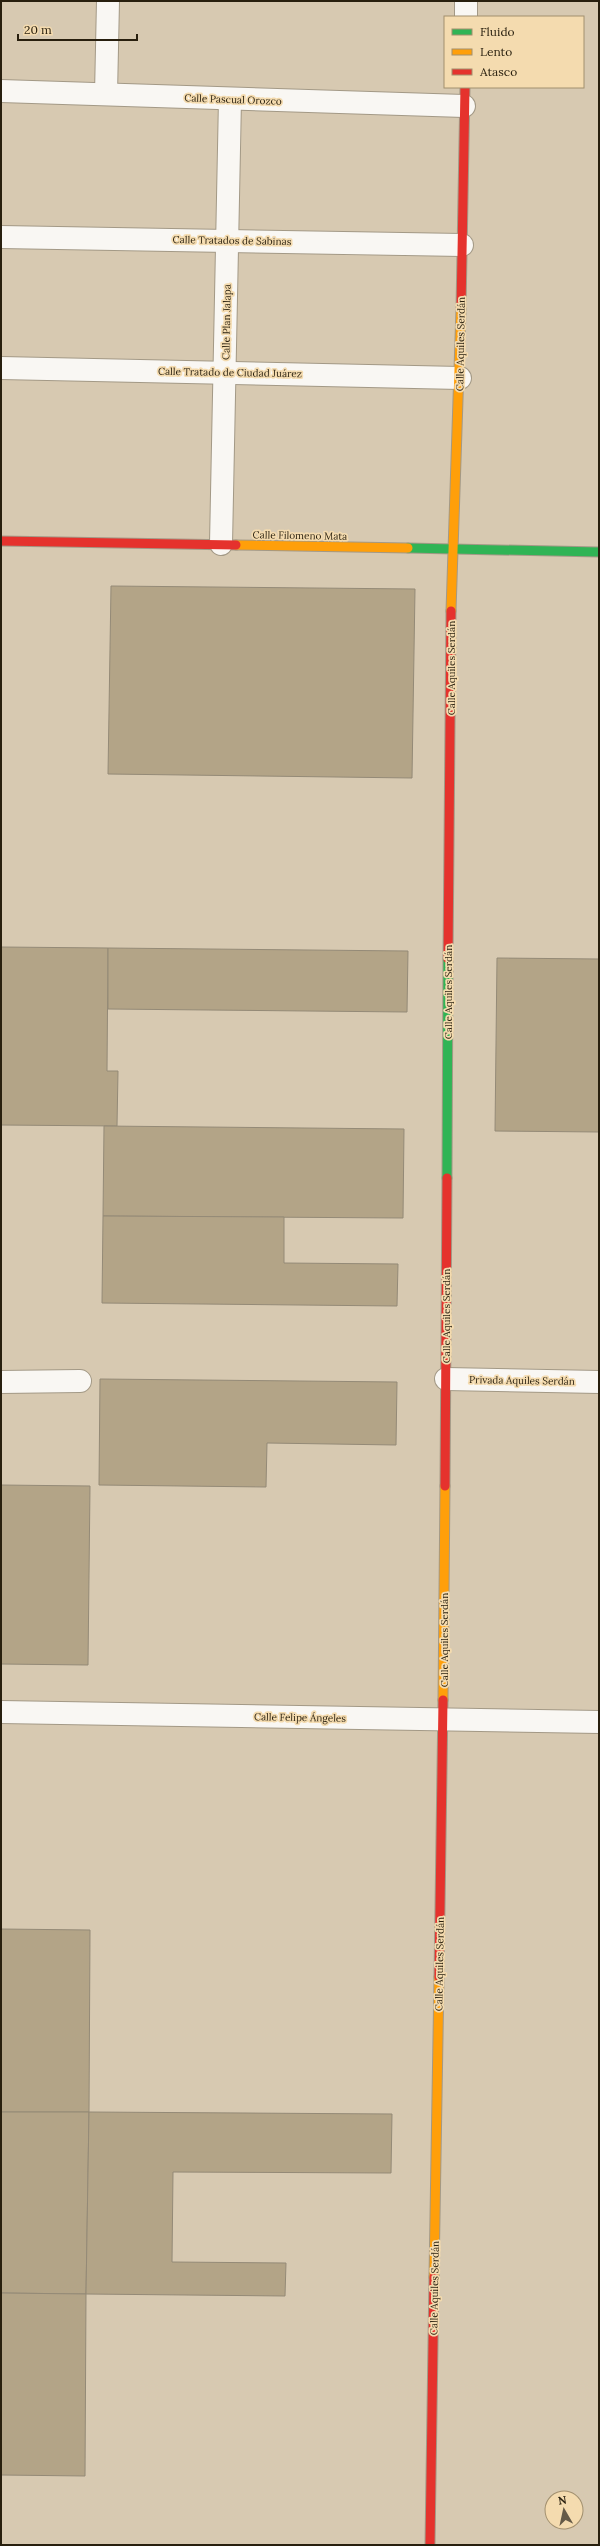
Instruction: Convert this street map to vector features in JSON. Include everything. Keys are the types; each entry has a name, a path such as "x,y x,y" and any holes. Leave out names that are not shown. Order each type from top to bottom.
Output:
{"street":[{"path":"106,94 108,1"},
{"path":"466,1 466,16"},
{"name":"Calle Pascual Orozco","path":"1,91 230,99 465,97"},
{"name":"Calle Aquiles Serdán","path":"430,2545 443,1719 451,549 460,378 465,97"},
{"name":"Calle Plan Jalapa","path":"221,544 230,99"},
{"name":"Calle Tratados de Sabinas","path":"1,237 462,245"},
{"name":"Calle Tratado de Ciudad Juárez","path":"1,368 460,378"},
{"name":"Calle Filomeno Mata","path":"1,541 599,552"},
{"name":"Privada Aquiles Serdán","path":"446,1379 599,1382"},
{"path":"1,1382 80,1381"},
{"name":"Calle Felipe Ángeles","path":"1,1712 599,1722"}],"building":[{"path":"111,586 415,589 412,778 108,774"},
{"path":"1,947 108,948 107,1071 118,1071 117,1126 1,1125"},
{"path":"108,948 408,951 407,1012 108,1009"},
{"path":"497,958 599,959 599,1132 495,1131"},
{"path":"104,1126 404,1129 403,1218 103,1216"},
{"path":"103,1216 284,1217 284,1263 398,1264 397,1306 102,1303"},
{"path":"100,1379 397,1382 396,1445 267,1443 266,1487 99,1485"},
{"path":"1,1485 90,1486 88,1665 1,1664"},
{"path":"1,1929 90,1930 89,2112 1,2112"},
{"path":"1,2112 89,2112 86,2294 1,2293"},
{"path":"89,2112 392,2114 391,2173 173,2172 172,2262 286,2263 285,2296 86,2294"},
{"path":"1,2293 86,2294 85,2476 1,2475"}],"traffic: fast":[{"path":"408,548 599,552"},
{"path":"447,1178 448,959"}],"traffic: slow":[{"path":"451,611 461,309"},
{"path":"236,545 408,548"},
{"path":"443,1700 445,1486"},
{"path":"434,2277 439,1977"}],"traffic: jam":[{"path":"461,309 465,88"},
{"path":"1,541 236,545"},
{"path":"448,959 451,611"},
{"path":"445,1486 447,1178"},
{"path":"439,1977 443,1700"},
{"path":"430,2545 434,2277"}]}
